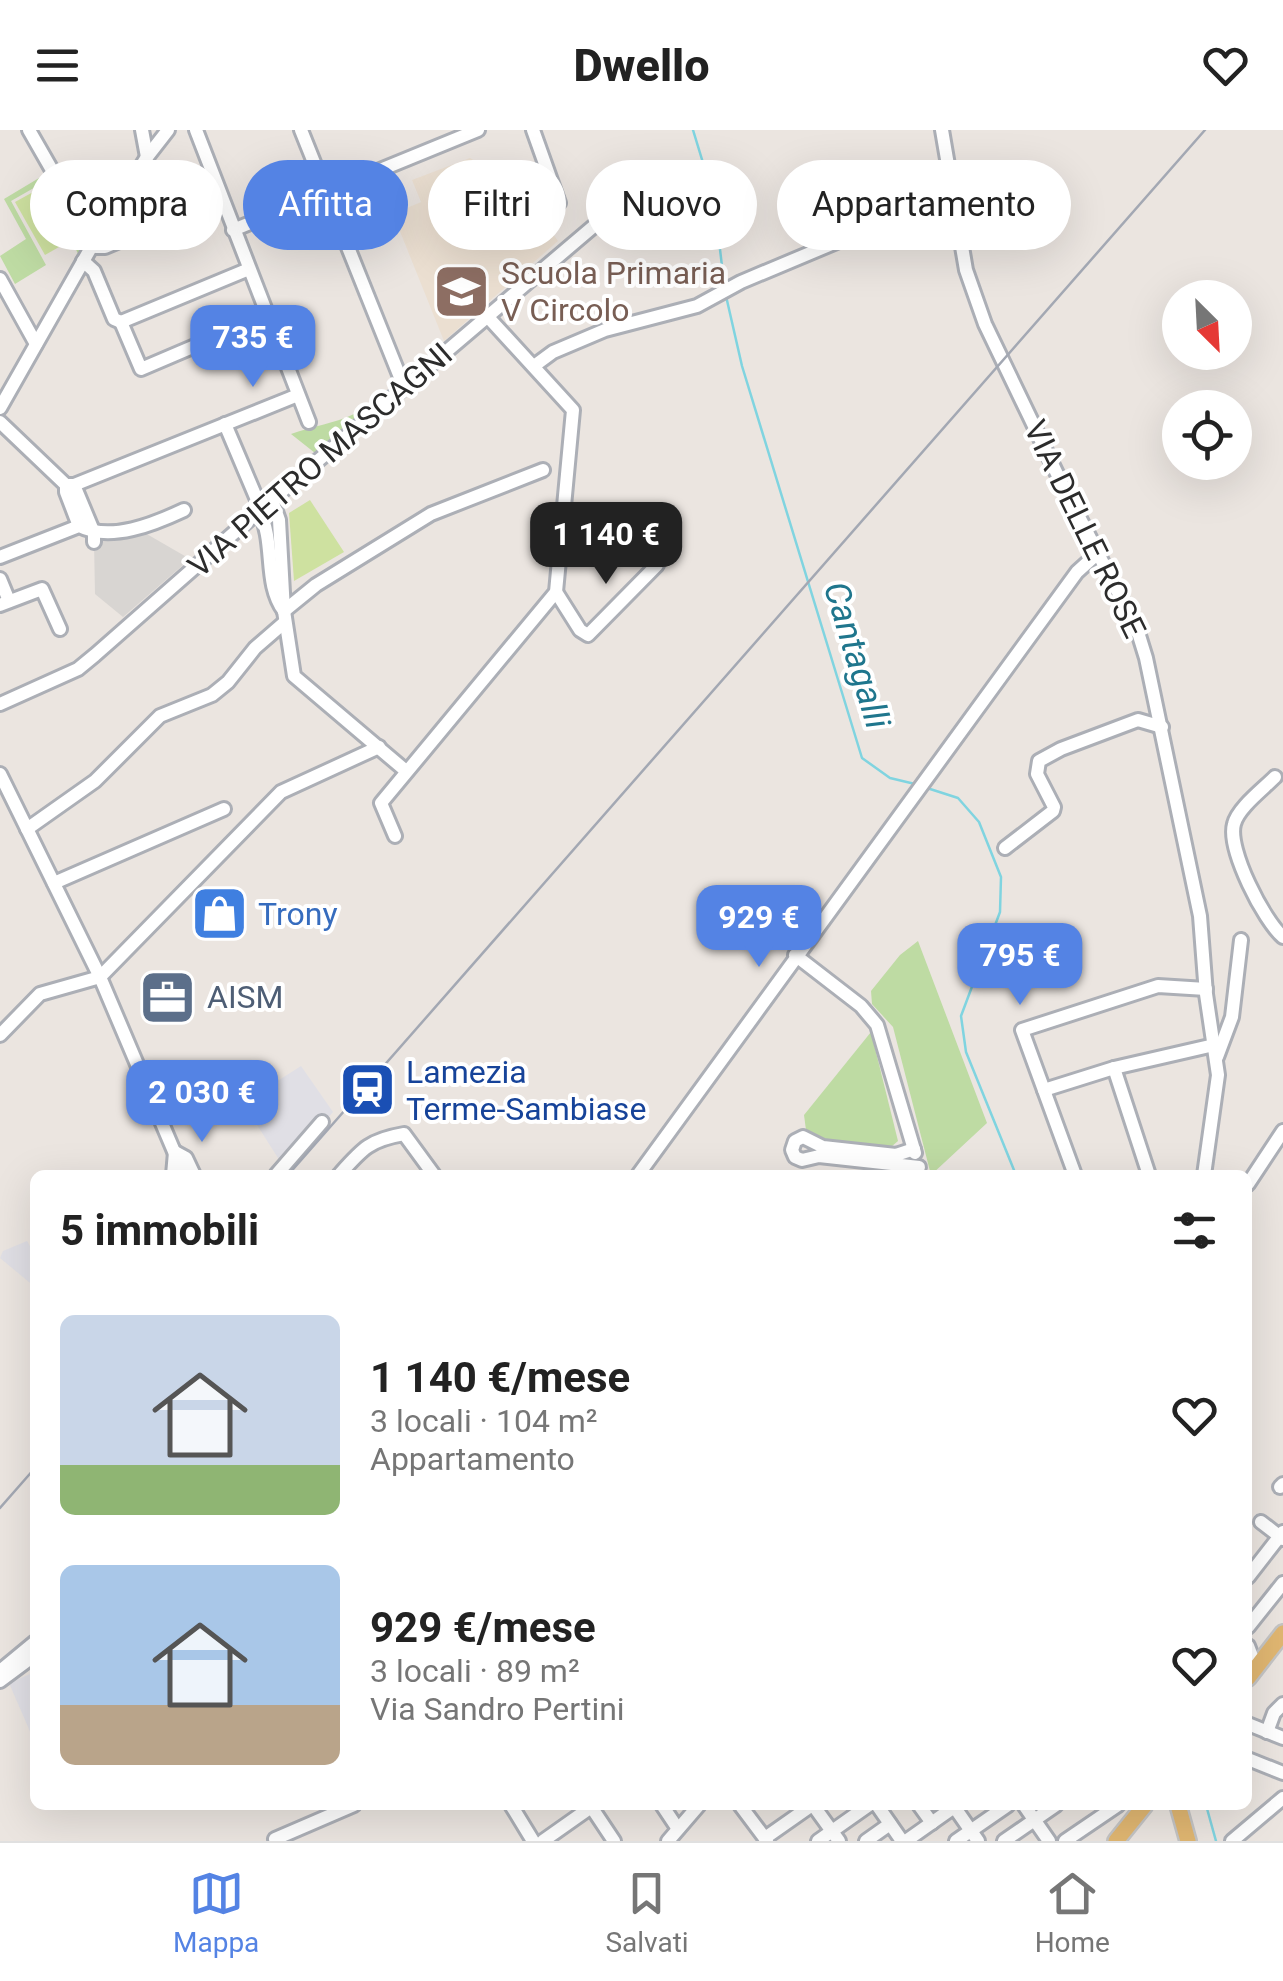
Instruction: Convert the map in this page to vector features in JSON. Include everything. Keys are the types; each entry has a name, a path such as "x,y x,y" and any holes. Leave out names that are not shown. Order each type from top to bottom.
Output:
{"main road":[{"path":"1252,1672 1282,1636"},
{"path":"1116,1841 1130,1810"},
{"path":"1179,1810 1188,1841"}],"street":[{"path":"29,130 46,160"},
{"path":"142,130 147,158"},
{"path":"147,158 166,130"},
{"path":"186,130 200,145"},
{"path":"196,130 309,422"},
{"path":"300,130 313,160"},
{"path":"404,160 478,130"},
{"path":"533,130 544,160"},
{"name":"VIA DELLE ROSE","path":"942,130 946,160"},
{"path":"233,230 243,226"},
{"name":"VIA PIETRO MASCAGNI","path":"0,701 78,669 586,233"},
{"path":"0,408 90,250"},
{"path":"349,250 404,387"},
{"path":"534,366 553,352 605,330 697,306 819,250"},
{"name":"VIA DELLE ROSE","path":"962,250 985,324 1137,629 1162,727 1200,916 1218,1074 1205,1170"},
{"path":"83,262 94,271 114,320 121,322 249,270"},
{"path":"0,279 36,344"},
{"path":"395,836 381,802 556,592 574,413 572,406 488,316"},
{"path":"121,322 140,369 209,340 215,354"},
{"path":"70,485 298,395"},
{"path":"0,422 70,485 94,538"},
{"path":"225,424 264,507 276,599 285,616 294,676 406,771"},
{"path":"27,829 95,780 160,716 220,688 316,585 432,514 543,470"},
{"path":"70,485 80,526 94,538"},
{"path":"94,538 152,525 184,510"},
{"path":"0,558 80,526"},
{"path":"642,1170 795,955 1078,572 1098,552"},
{"path":"556,592 580,630 588,635 657,566"},
{"path":"0,580 5,602 42,589 60,629"},
{"path":"1005,848 1052,811 1036,774 1039,762 1061,749 1138,720 1162,727"},
{"path":"0,1034 40,994 100,977 281,792 379,747"},
{"path":"0,774 100,977 182,1170"},
{"path":"1274,777 1235,819 1232,834 1257,904 1266,921 1283,938"},
{"path":"0,787 12,798"},
{"path":"54,883 224,809"},
{"path":"1044,1090 1114,1068 1215,1052 1232,1016 1242,940"},
{"path":"795,955 878,1024 920,1170"},
{"path":"1073,1170 1022,1030 1158,986 1206,989"},
{"path":"1114,1068 1147,1170"},
{"path":"280,1170 322,1122"},
{"path":"1252,1178 1283,1131"},
{"path":"343,1170 376,1139 404,1134 430,1170"},
{"path":"897,1170 850,1168 819,1156 798,1160 792,1145 803,1137 823,1147 896,1155 914,1149"},
{"path":"173,1170 175,1152"},
{"path":"175,1152 186,1158 192,1170"},
{"path":"1252,1572 1282,1536 1261,1522"},
{"path":"1252,1622 1283,1583"},
{"path":"0,1671 30,1646"},
{"path":"0,1681 30,1660"},
{"path":"1266,1732 1274,1712 1283,1704"},
{"path":"1252,1726 1283,1738"},
{"path":"1252,1761 1283,1773"},
{"path":"1232,1841 1283,1798"},
{"path":"275,1839 342,1810"},
{"path":"514,1810 532,1841"},
{"path":"542,1841 586,1810"},
{"path":"595,1810 614,1841"},
{"path":"665,1810 678,1829"},
{"path":"668,1841 695,1810"},
{"path":"744,1810 766,1839 806,1810"},
{"path":"817,1810 836,1836"},
{"path":"818,1841 836,1836 867,1810"},
{"path":"877,1810 904,1841 950,1810"},
{"path":"923,1810 932,1823"},
{"path":"958,1810 975,1836"},
{"path":"956,1841 975,1836 1003,1810"},
{"path":"1027,1810 1049,1841"},
{"path":"1004,1841 1049,1810"},
{"path":"1065,1841 1127,1810"},
{"path":"866,1841 890,1824"}],"shaded area":[{"path":"428,174 428,250 548,250 444,341 407,250 408,208 421,202 412,180"},
{"path":"145,533 190,559 123,617 95,594 94,542"},
{"path":"301,1066 333,1112 285,1169 243,1103"},
{"path":"27,1241 30,1283 0,1258 3,1251"},
{"path":"30,1674 30,1731 9,1683"}],"green space":[{"path":"30,183 30,190 11,201 30,236 30,250 38,250 46,265 15,284 0,256 26,239 4,199"},
{"path":"30,194 30,228 15,202"},
{"path":"354,414 358,417 315,453 291,434 338,420"},
{"path":"310,500 344,552 294,581 289,513"},
{"path":"918,941 987,1123 936,1170 930,1170 893,1027 872,1004 871,991 900,955"},
{"path":"871,1032 898,1141 891,1147 824,1141 806,1130 804,1115"}],"waterway":[{"name":"Cantagalli","path":"693,130 714,199 724,283"},
{"name":"Cantagalli","path":"726,296 742,366 862,758 890,778 915,784"},
{"name":"Cantagalli","path":"927,788 958,798 979,822 1001,877 1000,912 961,1016 966,1052 1014,1170"},
{"name":"Cantagalli","path":"1207,1810 1216,1841"}],"railway":[{"path":"292,1170 1205,130"},
{"path":"0,1508 30,1474"}],"place":[{"name":"Scuola Primaria V Circolo","path":"462,291"},
{"name":"Trony","path":"219,914"},
{"name":"AISM","path":"168,997"},
{"name":"Lamezia Terme-Sambiase","path":"367,1090"}]}
